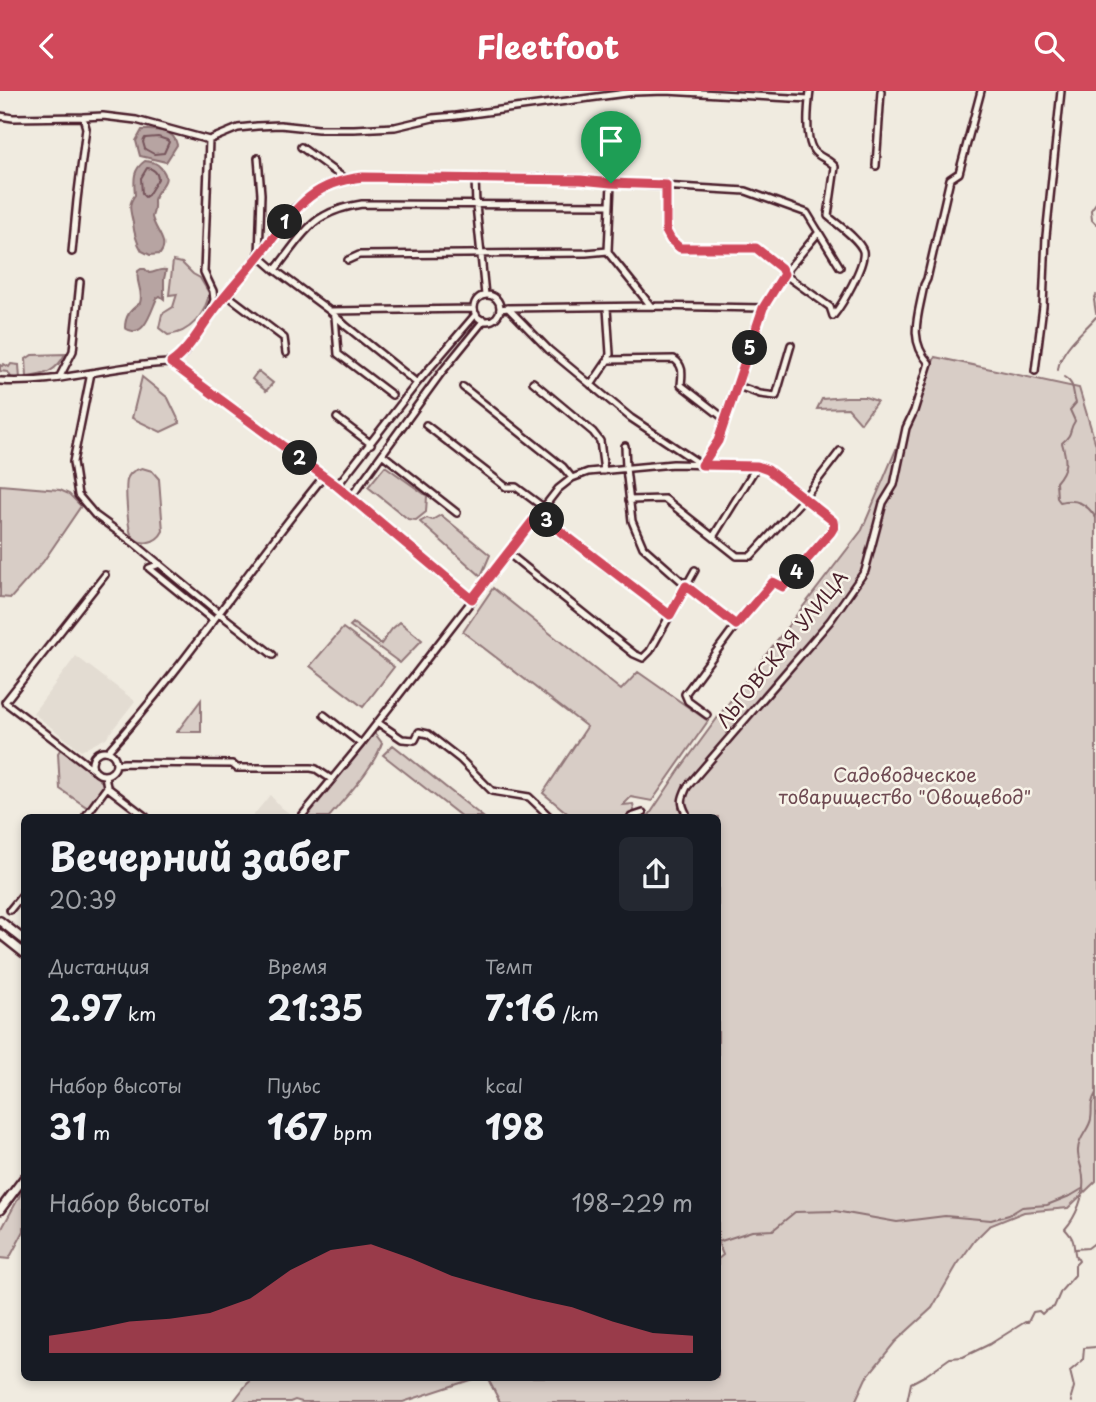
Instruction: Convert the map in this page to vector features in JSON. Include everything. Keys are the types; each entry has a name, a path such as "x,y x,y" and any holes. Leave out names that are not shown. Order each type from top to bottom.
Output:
{"main road":[{"path":"0,921 21,938"},
{"path":"0,934 21,951"},
{"path":"0,1210 21,1182"}],"street":[{"path":"0,116 13,118 103,115 136,120 209,140 238,128 280,125 318,129 395,127 433,118 634,92 666,91 809,99"},
{"path":"666,185 666,231 680,248 756,248 781,268 784,274 830,307 834,316 852,286 863,251 852,236 828,216 835,167 810,146 810,91"},
{"path":"876,166 881,91"},
{"name":"ЛЬГОВСКАЯ УЛИЦА","path":"686,813 681,804 687,787 830,621 865,571 883,503 894,485 906,428 929,363 915,335 924,285 950,179 959,173 981,91"},
{"path":"1035,371 1061,91"},
{"path":"72,252 86,128 83,117"},
{"path":"208,319 214,300 204,272 209,140"},
{"path":"301,147 345,179"},
{"path":"258,158 261,194 259,256"},
{"path":"0,381 24,383 171,363 184,353 226,294 294,209 329,185 345,179 581,180 746,191 807,213 840,268"},
{"path":"475,179 485,295"},
{"path":"611,183 608,251 651,306"},
{"path":"275,270 312,224 323,216 346,207 375,204 610,205"},
{"path":"702,465 718,441 763,308 784,274 819,232"},
{"path":"348,260 359,255 608,251"},
{"path":"259,256 417,383"},
{"path":"59,378 73,351 80,282"},
{"path":"226,294 284,338 286,353"},
{"path":"337,486 475,311 478,298 489,295 496,298 500,305 499,314 493,319 485,320 441,373 351,497"},
{"path":"500,309 651,306 763,308"},
{"path":"508,308 549,350 631,418 702,465"},
{"path":"591,385 608,360 610,351 607,308"},
{"path":"333,313 475,311 485,320"},
{"path":"333,313 338,353 392,395"},
{"path":"738,386 776,397 791,345"},
{"path":"608,360 674,359 682,371 681,385 725,419"},
{"path":"171,363 324,475 472,599"},
{"path":"90,373 73,462 78,495 95,515 273,655"},
{"path":"533,383 593,432 600,441 604,471"},
{"path":"463,387 563,467 572,478"},
{"path":"337,418 371,444"},
{"path":"426,425 506,487 516,488 543,507"},
{"path":"625,446 632,521 643,547 686,586 736,625"},
{"path":"629,500 665,499 737,556 751,556 804,498 840,451"},
{"path":"382,454 457,513"},
{"path":"303,814 361,744 543,507 558,489 572,478 588,472 673,464 757,466 768,470 833,521 831,532 783,587 773,582 736,625 685,694 688,701 707,715"},
{"path":"713,537 757,466"},
{"path":"108,751 141,714 324,475"},
{"path":"538,514 670,615"},
{"path":"508,553 634,654 643,658 650,651 695,570"},
{"path":"160,564 149,568 213,620"},
{"path":"94,770 94,756 100,751 108,751 114,756 116,764 113,772 101,775 94,770 5,702 105,575"},
{"path":"324,715 361,744"},
{"path":"377,722 402,739 415,740 419,732 428,734 460,759 492,791 529,797 547,814"},
{"path":"116,764 232,764 237,768 311,768 331,779"},
{"path":"105,775 107,787 142,814"},
{"path":"87,814 107,787"},
{"path":"10,910 21,897"}],"shaded area":[{"path":"76,656 135,701 106,738 81,751 33,713"},
{"path":"270,795 290,814 254,814"}],"green space":[{"path":"173,261 182,263 200,278 209,293 196,321 183,331 168,335 159,328 162,314 173,307 177,294 169,295"},
{"path":"65,354 50,371 27,377 26,359 32,355"},
{"name":"Садоводческое товарищество \"Овощевод\"","path":"935,357 1079,388 1096,445 1096,1181 1068,1208 1024,1212 989,1226 957,1265 932,1308 895,1342 866,1378 855,1402 500,1402 489,1381 721,1381 721,814 650,814 721,713 862,530"},
{"path":"11,364 19,365 20,379 12,379 8,372 0,371 0,365 9,367"},
{"path":"258,371 273,383 266,391 252,379"},
{"path":"142,377 168,398 180,423 161,432 132,418"},
{"path":"865,397 877,401 861,423 848,408 817,409 822,399"},
{"path":"385,466 427,496 426,512 416,520 408,519 368,487"},
{"path":"142,468 152,471 159,479 163,531 148,542 139,541 131,534 127,505 128,477"},
{"path":"0,485 60,490 69,494 81,506 43,562 11,598 0,597"},
{"path":"441,515 490,555 481,576 420,522"},
{"path":"493,588 621,690 638,672 708,721 652,801 631,797 623,805 633,804 635,814 568,814 543,793 587,727 463,632"},
{"path":"400,622 422,640 400,663 350,626 353,623 381,644"},
{"path":"343,628 394,667 363,707 310,666"},
{"path":"201,700 201,732 177,732"},
{"path":"373,731 382,743 358,782 331,814 309,814"},
{"path":"393,745 479,814 458,814 383,755"},
{"path":"62,749 103,783 88,808 60,789 58,753"},
{"path":"21,1194 21,1237 9,1259 0,1258 0,1232"},
{"path":"250,1381 467,1381 403,1402 233,1402"}],"water":[{"path":"142,130 163,131 175,139 177,145 166,162 140,156 136,141"},
{"path":"145,161 161,168 166,177 155,196 152,217 163,241 160,254 150,255 142,251 131,212 136,172"},
{"path":"141,269 149,273 166,270 164,299 160,296 157,298 146,323 137,331 132,331 125,328 125,324 133,308 140,303 137,275"}],"waterway":[{"path":"1096,203 1091,210 1092,220 1096,224"},
{"path":"1096,295 1096,313"},
{"path":"1058,370 1067,348 1096,317"},
{"path":"1064,377 1073,389 1076,403 1070,410 1075,421 1068,437 1062,443 1065,464 1056,482 1057,498 1060,502 1081,503 1096,518"},
{"path":"907,1402 911,1383 950,1358 963,1357 1028,1322 1033,1312 1039,1311 1042,1314 1054,1307 1061,1291 1075,1275 1075,1265 1079,1261 1073,1240 1065,1229 1081,1198 1083,1178 1078,1146 1090,1123 1096,1093"},
{"path":"721,1241 752,1231 773,1230 795,1212 835,1211 897,1222 945,1216 991,1220 1009,1215 1022,1207 1047,1205 1082,1189"},
{"path":"1075,1249 1088,1248 1096,1242"},
{"path":"1072,1402 1074,1387 1070,1371 1083,1360 1084,1348 1096,1347"}],"route":[{"path":"363,177 581,180 611,183 666,185 666,231 680,248 756,248 781,268 784,274 763,308 718,441 702,465 757,466 768,470 833,521 834,527 783,587 773,582 736,625 686,586 670,615 538,514 472,599 337,486 171,363 184,353 226,294 294,209 329,185 345,179 363,177"}]}
